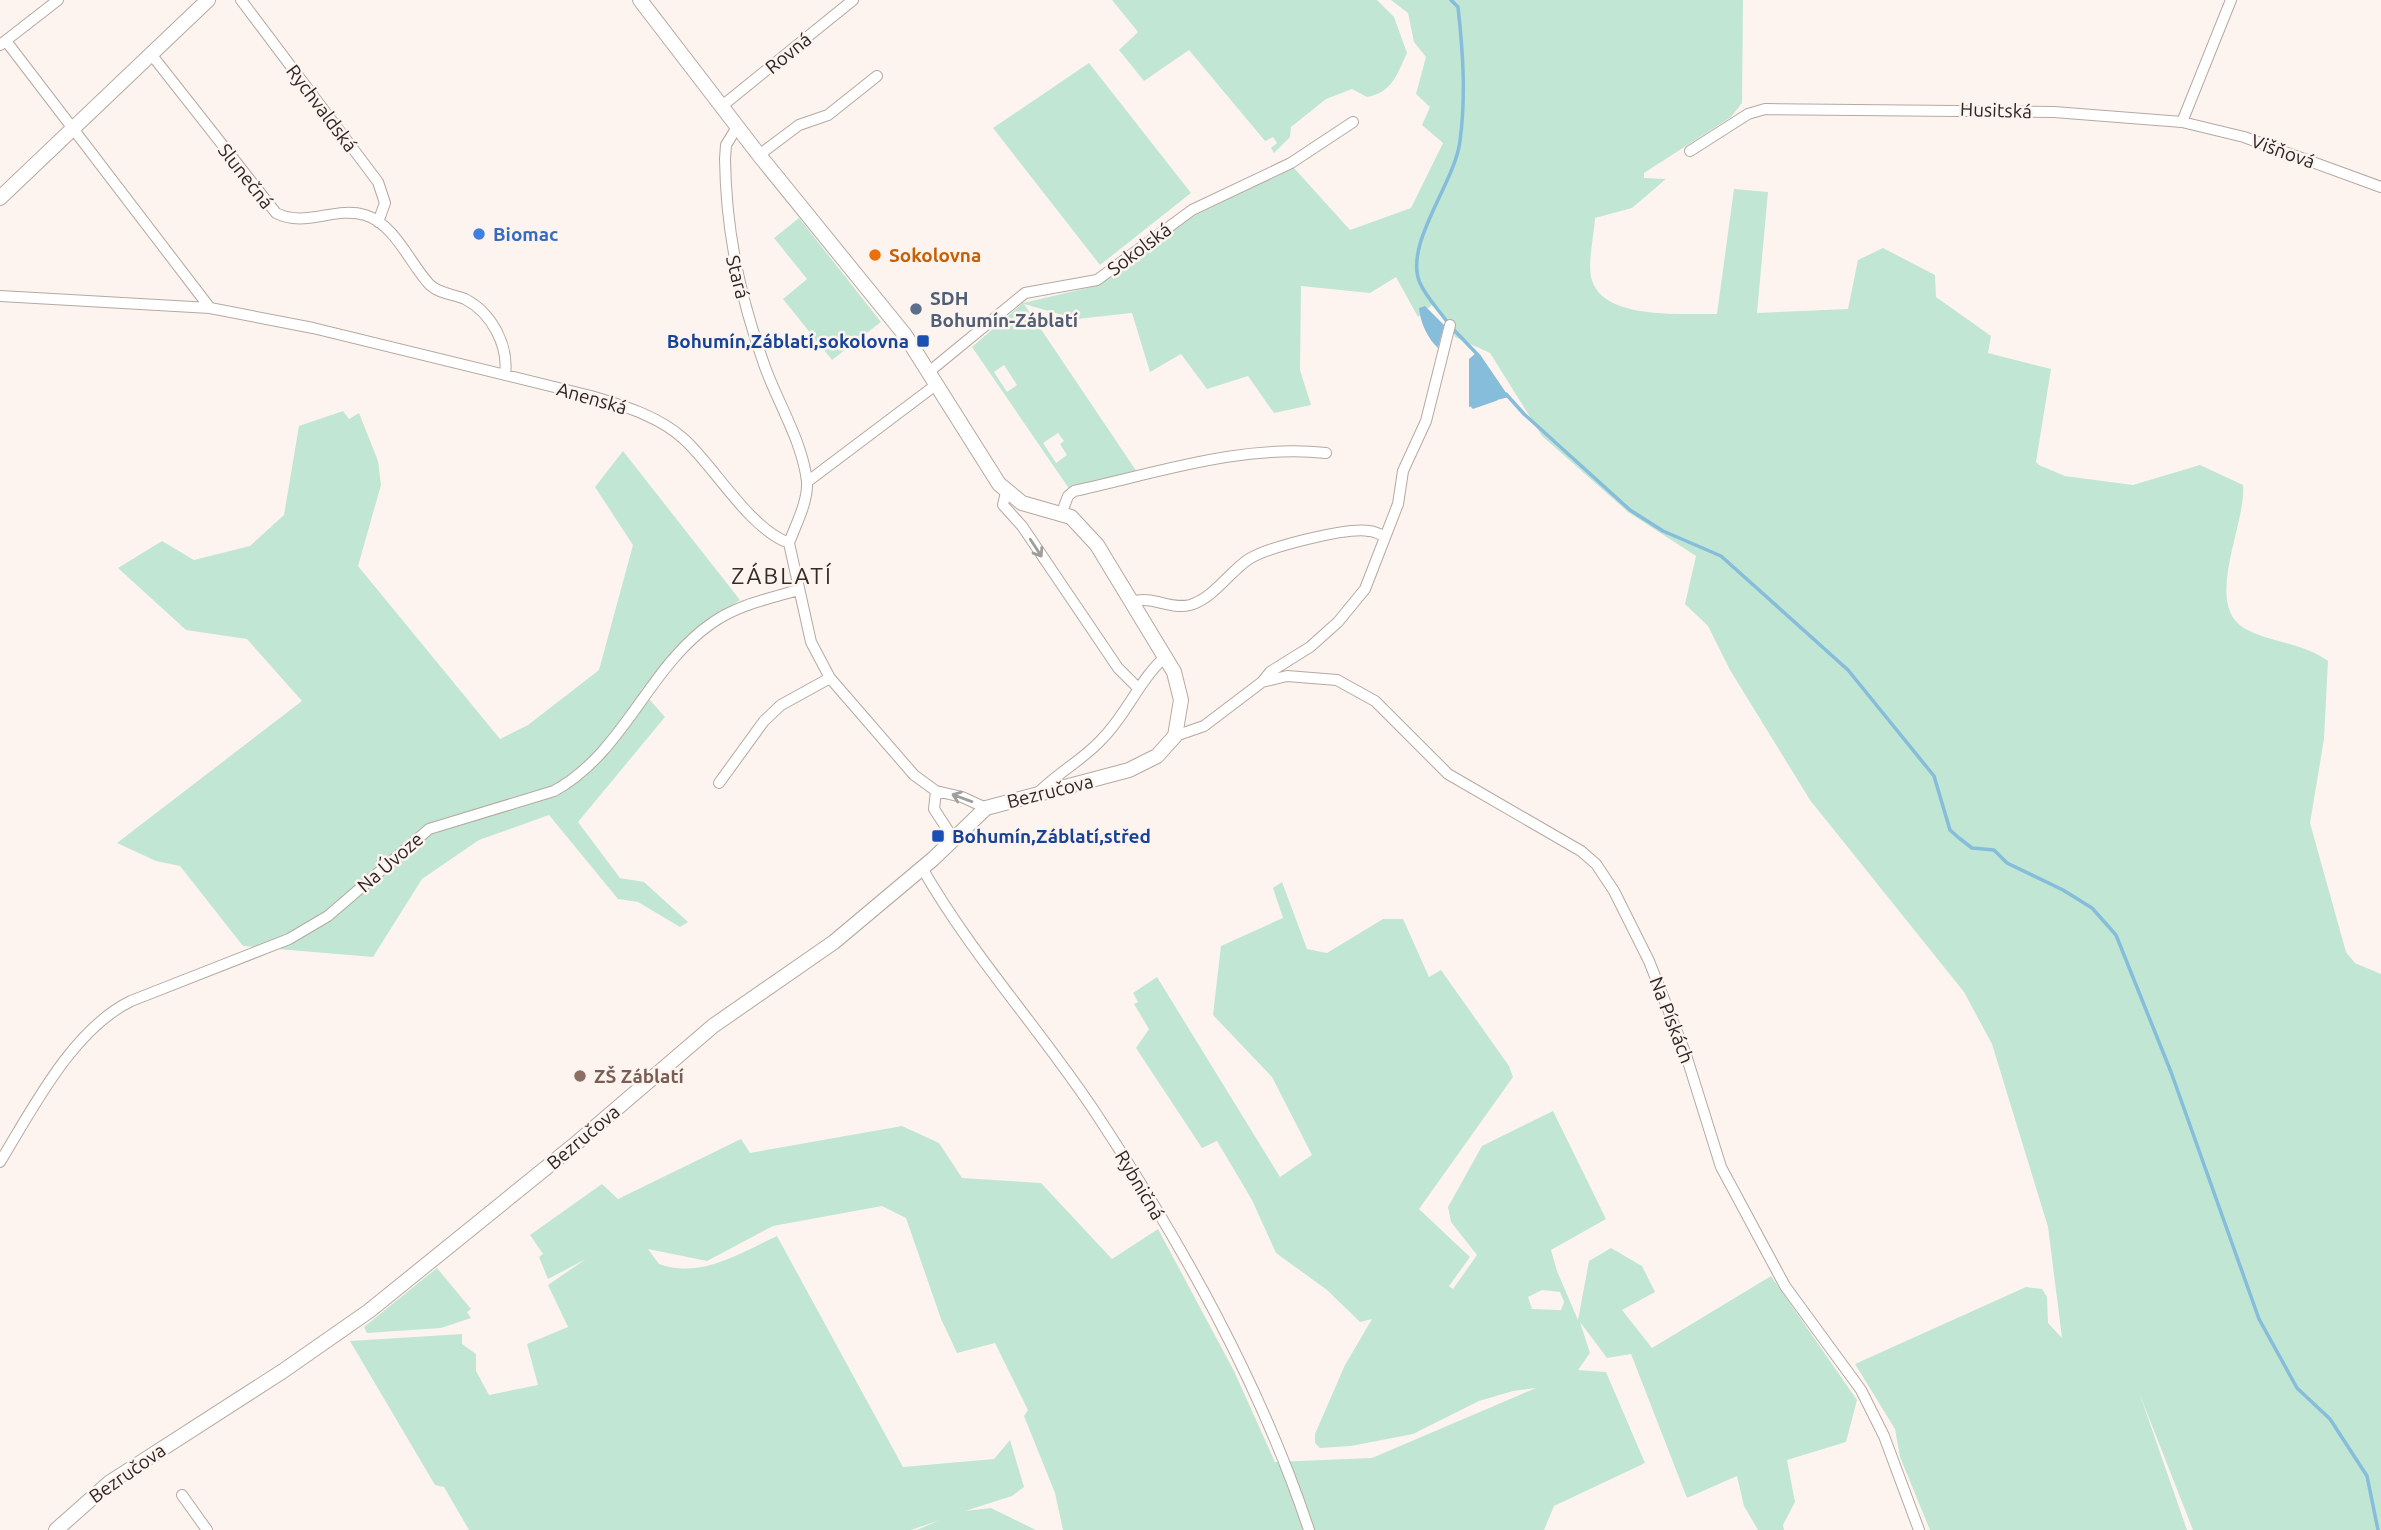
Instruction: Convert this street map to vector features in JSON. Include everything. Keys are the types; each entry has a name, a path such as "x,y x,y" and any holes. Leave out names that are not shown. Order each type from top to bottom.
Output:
{"main road":[{"path":"0,198 208,0"},
{"path":"640,0 758,155 905,335 1006,492 1022,503 1062,512 1076,520 1091,537 1166,656 1178,681 1181,700 1175,736"},
{"name":"Bezručova","path":"56,1530 109,1482 283,1371 369,1311 573,1146 713,1026 805,964 922,868 986,808 1129,769 1157,756 1175,736"}],"street":[{"path":"58,0 3,43 210,308"},
{"name":"Rychvaldská","path":"241,0 378,181 384,203 378,222"},
{"name":"Rovná","path":"722,106 853,0"},
{"path":"2182,122 2230,0 2222,0"},
{"name":"Slunečná","path":"151,54 276,213 287,219 300,220 355,213 378,222"},
{"path":"758,155 799,125 828,115 877,76"},
{"name":"Husitská","path":"1690,151 1748,114 1765,108 2053,112 2182,122"},
{"name":"Sokolská","path":"807,482 933,378 1025,292 1097,280 1192,210 1291,163 1353,122"},
{"name":"Višňová","path":"2182,122 2244,136 2381,187"},
{"name":"Stará","path":"737,127 726,145 725,159 732,254 761,356 807,482"},
{"path":"378,222 433,288 474,306 496,331 506,353 505,375"},
{"name":"Anenská","path":"0,296 210,308 313,328 636,410 684,439 764,527 789,543"},
{"path":"1175,736 1204,726 1262,682 1270,672 1310,648 1338,622 1365,589 1398,504 1403,471 1426,421 1450,326"},
{"path":"1062,512 1068,496 1074,491 1238,454 1287,449 1326,453"},
{"path":"807,482 803,507 789,543 814,650 830,678 903,765 936,791 962,797 986,808"},
{"path":"1006,492 1003,505 1022,526 1118,668 1138,688"},
{"path":"1132,601 1146,598 1189,606 1204,598 1249,559 1273,548 1354,531 1369,531 1384,536"},
{"name":"Na Úvoze","path":"0,1162 68,1057 94,1025 110,1012 131,1001 289,939 328,916 429,829 554,791 568,783 594,762 699,634 727,613 798,590"},
{"path":"1035,796 1047,782 1105,737 1138,688 1166,656"},
{"name":"Na Pískách","path":"1262,682 1287,676 1337,680 1375,701 1448,774 1581,850 1596,864 1614,891 1649,961 1686,1055 1721,1167 1785,1286 1861,1390 1884,1436 1919,1530"},
{"path":"719,783 765,721 781,705 830,678"},
{"path":"936,791 934,809 953,838"},
{"name":"Rybničná","path":"922,868 949,915 1096,1114 1190,1267 1245,1376 1309,1530"},
{"path":"182,1495 208,1530"}],"green space":[{"path":"1112,0 1377,0 1394,17 1407,53 1397,75 1383,91 1367,97 1352,89 1326,99 1291,127 1290,137 1274,153 1271,148 1277,143 1273,137 1265,141 1189,50 1144,81 1119,50 1138,32"},
{"path":"1391,0 1743,0 1742,103 1731,117 1644,173 1644,178 1666,179 1632,208 1595,218 1590,270 1598,291 1610,301 1644,312 1717,314 1734,189 1768,192 1757,313 1848,309 1858,260 1883,248 1935,275 1936,297 1991,336 1988,353 2051,369 2036,462 2039,465 2065,476 2133,485 2200,465 2243,485 2243,501 2227,582 2227,601 2232,616 2244,628 2308,650 2328,661 2324,739 2310,823 2346,952 2355,963 2381,974 2381,1530 2193,1530 2140,1395 2187,1530 1930,1530 1900,1457 1895,1429 1855,1364 2026,1287 2042,1289 2047,1297 2048,1323 2062,1338 2048,1227 1992,1044 1964,992 1810,800 1730,670 1708,626 1685,604 1696,556 1628,512 1542,436 1490,353 1455,337 1451,327 1433,304 1418,317 1396,277 1370,293 1301,286 1300,370 1311,405 1274,413 1248,376 1207,389 1181,354 1150,372 1132,313 1077,319 1024,304 1137,472 1070,490 972,347 1023,303 1096,286 1192,217 1294,168 1350,230 1411,208 1443,143 1422,125 1430,107 1416,94 1426,57 1414,42 1408,13","holes":["1004,365 1017,385 1007,392 994,372","1058,433 1064,441 1060,444 1067,455 1056,463 1043,443"]},
{"path":"1089,63 1191,193 1100,265 993,128"},
{"path":"799,218 881,322 832,360 783,299 807,279 774,238"},
{"path":"343,411 349,419 359,413 378,461 381,485 358,566 500,739 528,725 599,670 633,545 595,487 623,451 740,600 697,627 641,690 665,717 578,822 620,878 644,882 688,922 680,927 638,902 618,899 549,815 479,840 422,879 373,957 243,946 180,866 156,861 117,843 302,701 247,639 186,630 118,568 162,541 194,560 250,546 284,515 299,426"},
{"path":"1282,882 1307,949 1327,953 1383,919 1403,919 1429,977 1441,970 1509,1066 1513,1077 1419,1209 1470,1257 1449,1286 1453,1289 1477,1255 1451,1222 1448,1207 1482,1146 1553,1111 1606,1219 1551,1250 1578,1320 1589,1261 1611,1248 1642,1266 1655,1292 1622,1310 1652,1348 1771,1276 1857,1400 1846,1442 1787,1460 1795,1502 1783,1525 1784,1530 1758,1530 1744,1506 1737,1476 1687,1498 1631,1354 1607,1358 1580,1322 1590,1353 1578,1370 1606,1372 1645,1463 1554,1506 1544,1530 1063,1530 1055,1493 1024,1416 1028,1410 995,1343 957,1353 941,1319 906,1218 882,1206 773,1226 707,1261 648,1249 659,1264 690,1268 720,1262 777,1236 903,1467 994,1459 1010,1440 1024,1487 1012,1496 965,1511 991,1508 1036,1530 917,1530 940,1520 911,1530 469,1530 444,1487 435,1485 350,1341 462,1334 462,1344 476,1354 476,1371 489,1395 538,1385 527,1344 568,1327 548,1285 586,1259 548,1279 539,1257 543,1254 530,1235 602,1184 618,1199 741,1139 750,1153 902,1126 939,1143 962,1178 1041,1183 1112,1259 1158,1229 1234,1371 1275,1462 1372,1458 1536,1388 1513,1391 1479,1401 1413,1434 1351,1446 1320,1448 1315,1443 1315,1434 1345,1365 1372,1319 1360,1322 1327,1290 1276,1253 1252,1200 1217,1141 1202,1148 1136,1048 1149,1029 1134,1004 1138,1002 1133,993 1157,977 1280,1177 1312,1155 1272,1077 1213,1015 1221,946 1283,918 1273,888","holes":["1542,1290 1560,1292 1564,1302 1561,1310 1532,1309 1528,1297"]},
{"path":"437,1268 471,1309 467,1312 471,1318 441,1328 367,1333 364,1327"}],"water":[{"path":"1425,306 1444,325 1438,348 1421,319 1419,308"},
{"path":"1476,353 1481,356 1509,397 1469,407 1469,359"}],"waterway":[{"path":"1448,323 1420,283 1417,268 1418,251 1424,232 1449,176 1460,141 1463,107 1462,57 1458,7 1451,0"},
{"path":"1453,329 1479,356"},
{"path":"1506,394 1524,414 1630,510 1663,531 1721,556 1848,670 1934,776 1950,830 1959,838 1972,848 1994,850 2007,863 2063,890 2092,908 2116,935 2171,1072 2259,1319 2297,1388 2330,1419 2367,1476 2378,1530"},
{"path":"1473,404 1473,407 1496,399"}],"place":[{"name":"Biomac","path":"479,234"},
{"name":"Sokolovna","path":"875,255"},
{"name":"SDH Bohumín-Záblatí","path":"916,309"},
{"name":"Bohumín,Záblatí,sokolovna","path":"923,341"},
{"name":"Bohumín,Záblatí,střed","path":"938,836"},
{"name":"ZŠ Záblatí","path":"580,1076"}],"district":[{"name":"ZÁBLATÍ","path":"782,576"}]}
